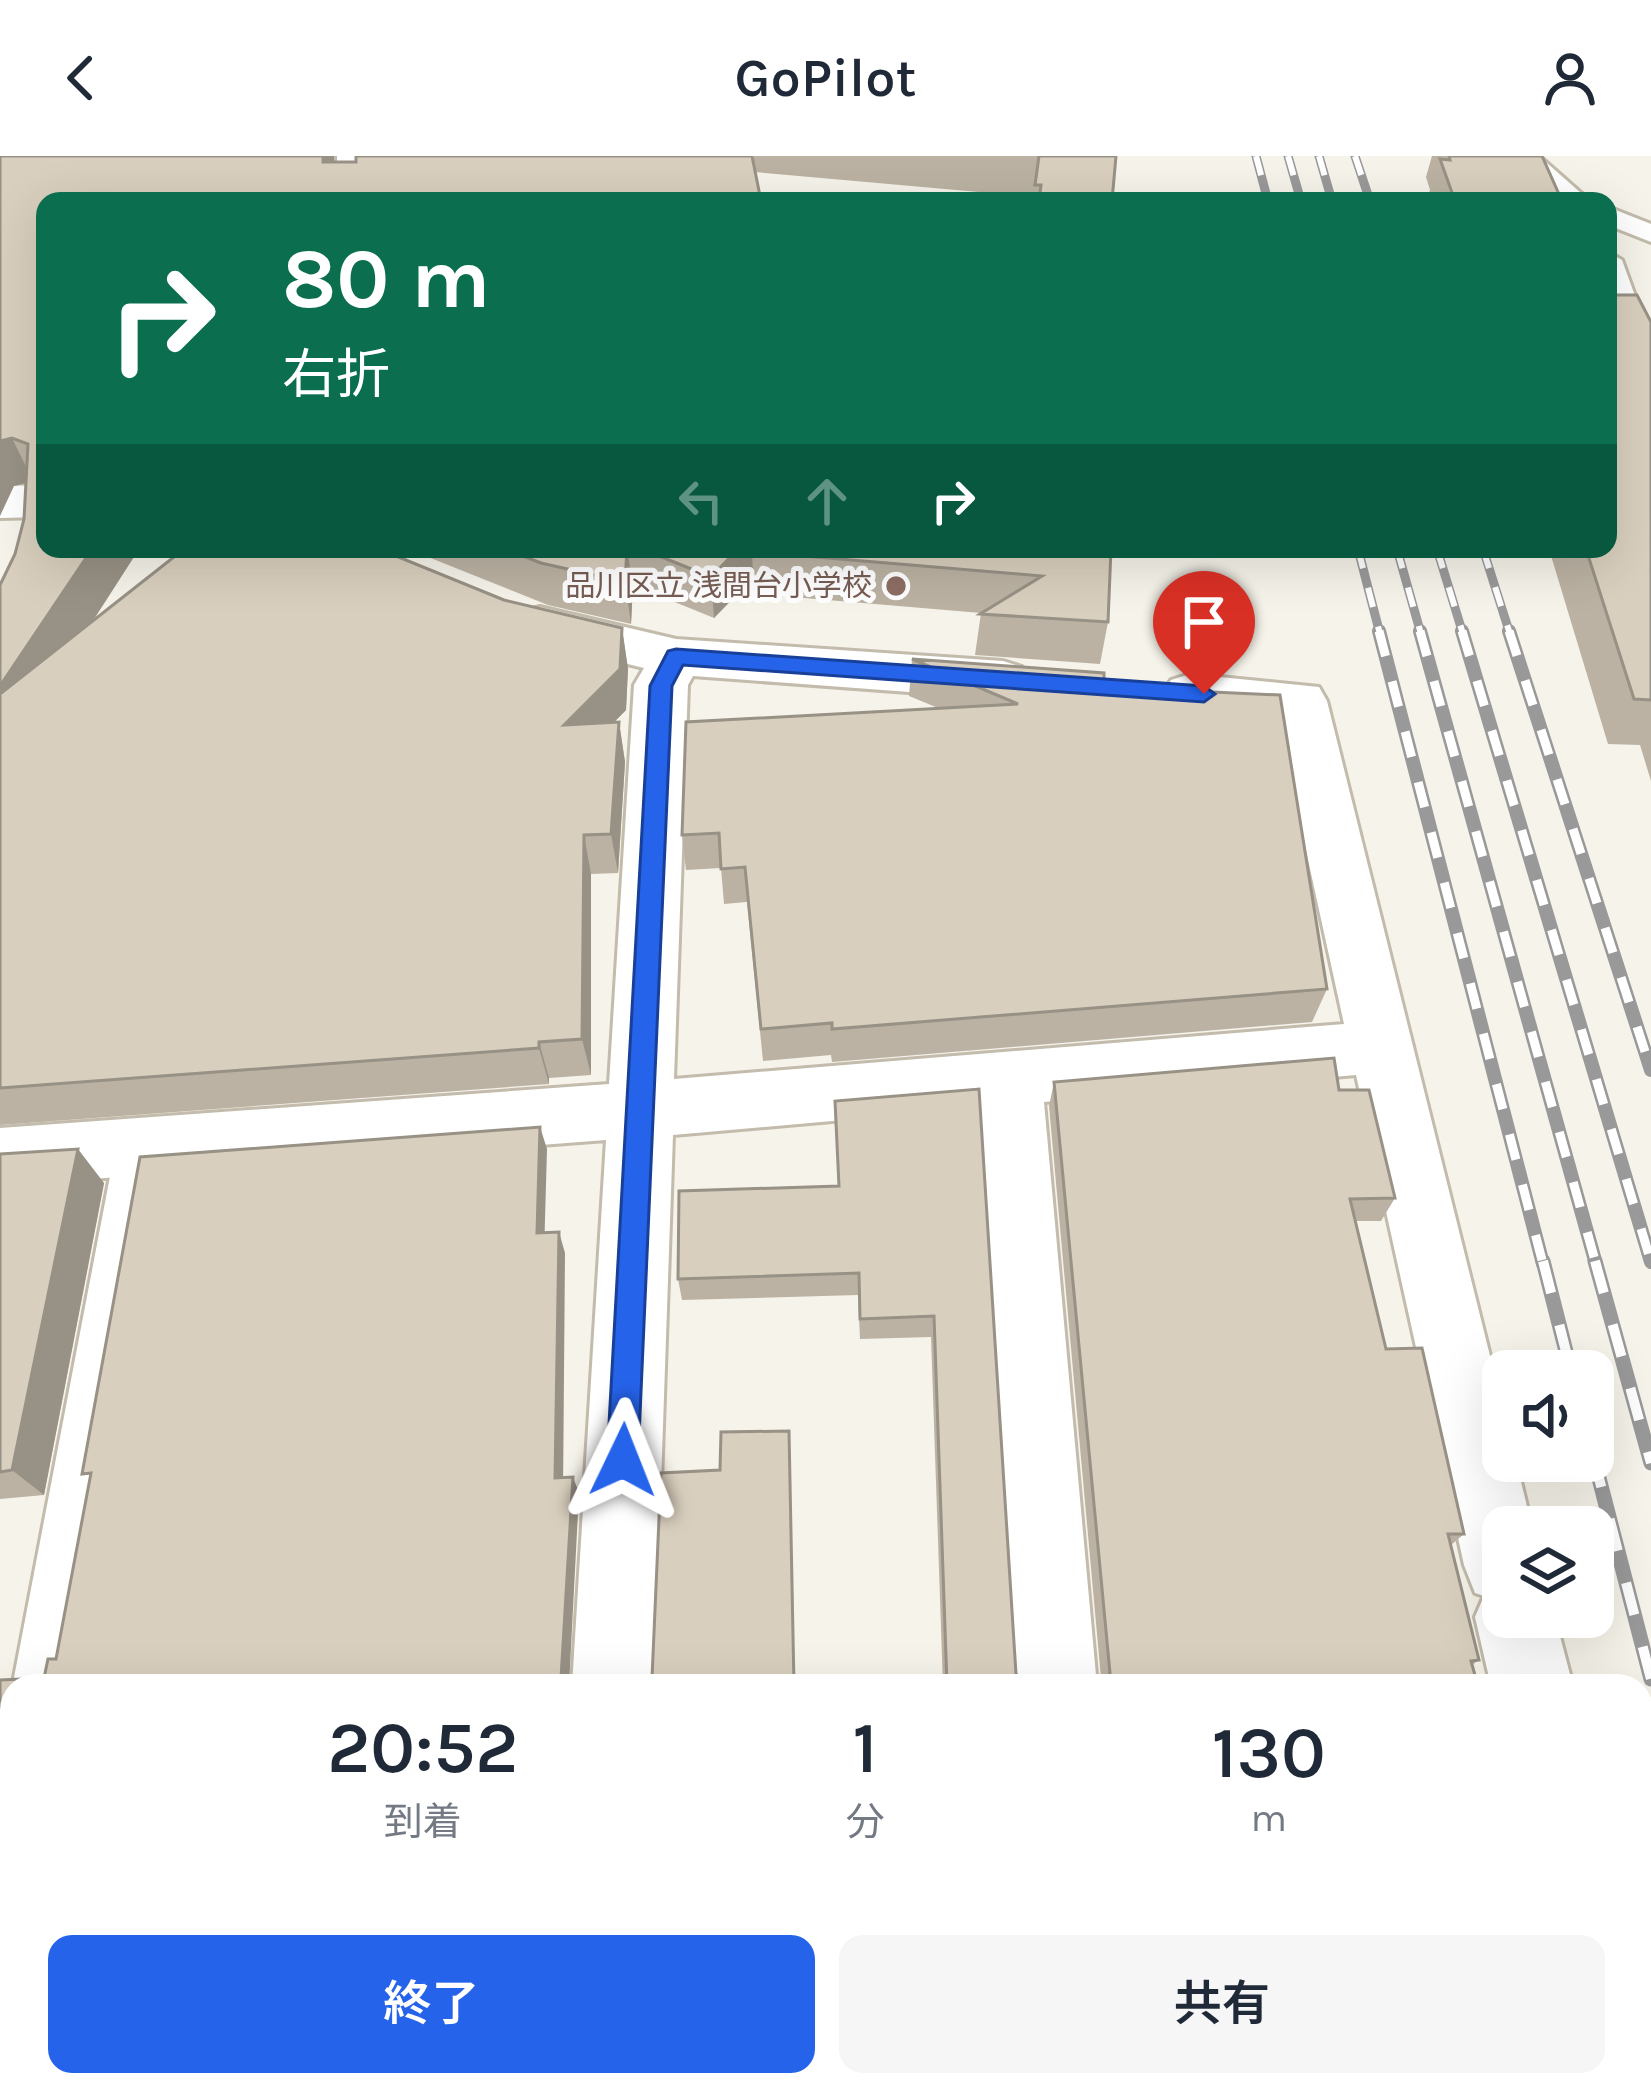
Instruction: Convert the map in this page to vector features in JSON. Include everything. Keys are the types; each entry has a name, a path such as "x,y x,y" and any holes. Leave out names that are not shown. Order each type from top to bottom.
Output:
{"street":[{"path":"493,607 534,624 676,657 1042,683"},
{"path":"614,1674 637,1110 661,686 676,657"},
{"path":"1133,689 1300,701 1489,1506"},
{"path":"0,1156 637,1110 1381,1047"},
{"path":"1009,1078 1055,1674"},
{"path":"1520,1638 1529,1674"}],"lane":[{"path":"350,156 350,192"},
{"path":"1523,156 1563,192"},
{"path":"1617,219 1651,234"},
{"path":"1617,285 1651,380"},
{"path":"39,1674 137,1145"}],"building":[{"path":"0,156 323,156 323,162 356,162 356,156 752,156 759,192 36,192 36,558 86,558 0,686 0,585 24,519 28,444 12,438 0,441"},
{"path":"1039,156 1116,156 1113,192 1040,192 1041,185 1035,185"},
{"path":"1449,156 1542,156 1558,192 1452,192 1440,159 1450,160"},
{"path":"1617,295 1637,295 1651,322 1651,700 1634,699 1589,558 1617,558"},
{"path":"173,558 401,558 504,600 622,628 620,669 564,725 619,722 611,834 584,835 582,1039 539,1042 539,1048 0,1088 0,694"},
{"path":"528,558 626,558 625,582"},
{"path":"664,558 729,558 711,577"},
{"path":"828,558 1111,558 1108,622 980,614 1042,576"},
{"path":"912,659 1104,673 1104,687 1280,695 1327,989 832,1029 832,1023 761,1029 745,867 721,869 719,833 682,835 686,722 1018,704"},
{"path":"1334,1058 1339,1090 1369,1090 1395,1198 1350,1199 1386,1349 1422,1348 1464,1534 1448,1534 1479,1660 1471,1661 1475,1674 1109,1674 1054,1082"},
{"path":"979,1089 1016,1674 947,1674 934,1316 860,1319 859,1273 678,1279 679,1191 839,1186 835,1101"},
{"path":"540,1127 537,1233 559,1232 555,1478 573,1477 561,1674 45,1674 48,1659 56,1659 91,1473 82,1474 140,1157"},
{"path":"78,1149 12,1470 0,1472 0,1154"},
{"path":"789,1431 794,1674 652,1674 661,1473 720,1470 721,1432"}],"railway":[{"path":"1256,156 1266,192"},
{"path":"1288,156 1298,192"},
{"path":"1319,156 1329,192"},
{"path":"1355,156 1367,192"},
{"path":"1360,558 1380,634"},
{"path":"1400,558 1421,634"},
{"path":"1440,558 1463,634"},
{"path":"1486,558 1510,634"},
{"path":"1379,631 1543,1264"},
{"path":"1420,631 1596,1264"},
{"path":"1462,631 1651,1262"},
{"path":"1509,631 1651,1070"},
{"path":"1543,1261 1566,1350"},
{"path":"1595,1261 1651,1463"},
{"path":"1600,1482 1650,1674"}],"place":[{"name":"品川区立 浅間台小学校","path":"896,586"}],"route":[{"path":"623,1460 661,686 676,657 1204,694"}]}
